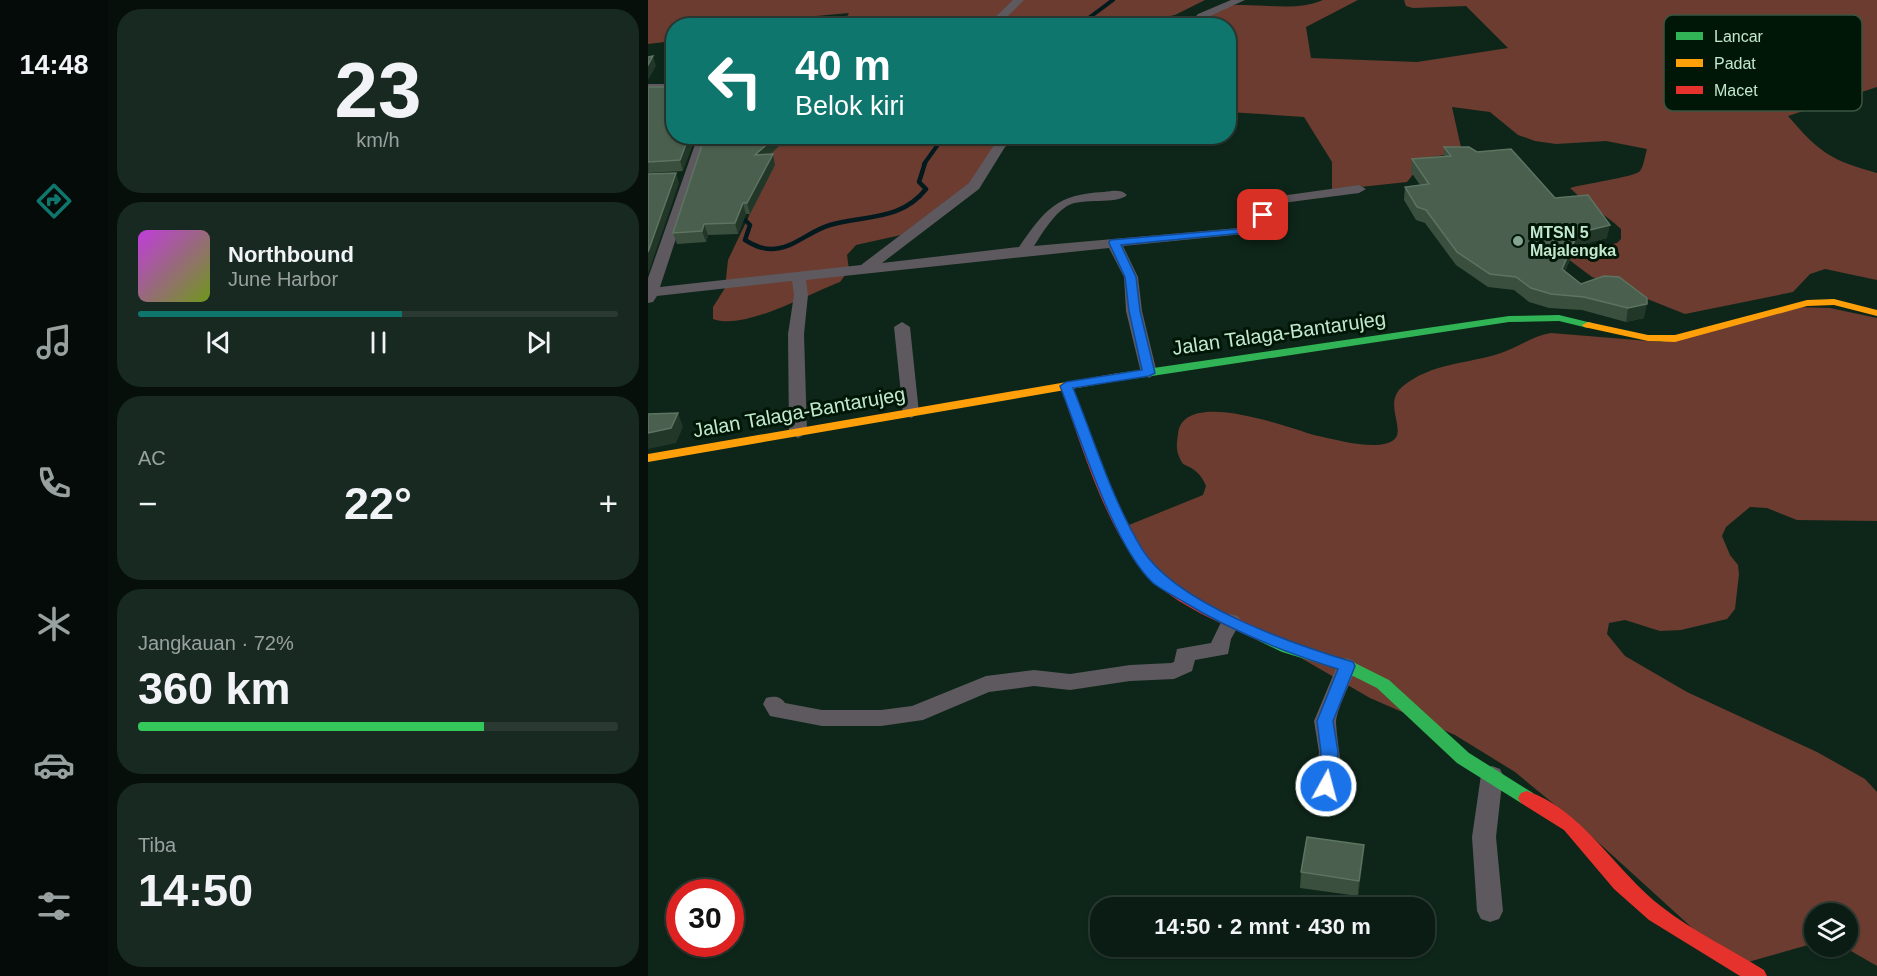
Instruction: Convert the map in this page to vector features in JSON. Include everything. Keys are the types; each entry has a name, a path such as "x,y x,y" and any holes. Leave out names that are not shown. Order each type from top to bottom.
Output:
{"main road":[{"name":"Jalan Talaga-Bantarujeg","path":"648,458 1066,386 1509,319 1559,318 1648,338 1675,339 1808,303 1834,302 1877,314"},
{"path":"1066,386 1095,463 1137,552 1159,579 1231,621 1287,648 1347,666 1383,684 1463,758 1570,825 1621,883 1656,914 1757,976"}],"street":[{"path":"1000,18 1019,0"},
{"path":"1200,18 1240,0"},
{"path":"648,87 666,87"},
{"path":"700,144 685,177 649,296 798,276 1023,251 1254,229 1262,223 1262,208 1271,201 1359,189"},
{"path":"865,269 974,186 1002,144"},
{"path":"1023,251 1055,206 1080,196 1120,195"},
{"path":"1114,243 1131,277 1134,311 1149,373"},
{"path":"798,276 801,295 796,334 798,433"},
{"path":"902,327 911,413"},
{"path":"774,704 778,710 822,718 881,718 915,714 986,684 1034,678 1070,682 1131,673 1174,671 1185,666 1184,654 1221,649 1221,639 1231,621"},
{"path":"1326,786 1330,752 1325,721 1347,666"},
{"path":"1490,911 1484,837 1492,775"}],"shaded area":[{"path":"648,0 1205,0 1175,15 1160,18 846,18 849,13 795,18 666,18 666,42 648,44"},
{"path":"1323,0 1358,0 1306,27 1311,58 1417,62 1508,48 1466,6 1413,8 1406,6 1404,0 1877,0 1877,87 1862,92 1862,15 1664,15 1664,111 1803,111 1788,116 1818,147 1848,164 1877,173 1877,280 1825,269 1810,274 1793,292 1685,314 1592,277 1564,256 1617,243 1621,239 1621,229 1570,188 1619,178 1640,171 1647,149 1606,141 1556,144 1535,141 1518,135 1490,112 1452,107 1462,152 1426,158 1407,182 1332,190 1332,162 1304,117 1236,112 1236,18 1202,18 1220,7 1232,5 1285,7"},
{"path":"775,144 982,144 1001,147 975,179 901,235 856,245 847,255 849,270 840,282 777,309 742,320 713,319 713,307 725,288 728,260 749,216 767,156"},
{"path":"1795,307 1830,308 1877,318 1877,521 1797,520 1767,508 1750,507 1726,527 1722,536 1730,555 1738,565 1739,574 1735,609 1727,619 1681,630 1660,631 1625,620 1609,623 1607,634 1625,656 1687,692 1817,752 1865,779 1877,792 1877,966 1858,955 1858,903 1804,903 1804,946 1734,966 1577,823 1515,772 1455,735 1370,698 1148,569 1124,527 1203,495 1206,486 1202,478 1197,472 1183,464 1177,446 1178,434 1184,420 1198,413 1238,414 1314,435 1377,445 1390,442 1396,437 1398,431 1394,404 1396,394 1414,378 1438,368 1501,353 1551,333 1661,342"}],"building":[{"path":"648,87 666,87 666,144 686,144 680,160 648,162"},
{"path":"702,144 767,144 755,155 773,154 747,203 743,203 735,223 704,224 702,231 673,233"},
{"name":"MTSN 5 Majalengka","path":"1444,147 1469,147 1477,152 1511,149 1555,198 1588,195 1610,225 1578,233 1562,269 1581,284 1604,276 1619,277 1647,298 1647,304 1628,308 1584,297 1551,294 1531,288 1516,277 1490,274 1457,252 1426,210 1417,207 1405,187 1429,184 1412,159 1451,156"},
{"path":"676,173 648,252 648,174"},
{"path":"678,413 671,428 648,433 648,414"},
{"path":"1307,837 1364,845 1359,881 1301,872"}],"waterway":[{"path":"1089,18 1113,0"},
{"path":"924,164 938,144"},
{"path":"737,220 745,220 750,225 745,240 751,244 767,249 787,246 830,225 882,215 905,207 926,189 919,182 925,163"}],"traffic: fast":[{"path":"1119,377 1509,319 1559,318 1588,325"},
{"path":"1264,637 1287,648 1347,666 1383,684 1463,758 1527,798"}],"traffic: slow":[{"path":"1588,325 1648,338 1675,339 1807,303 1834,302 1877,313"},
{"path":"648,458 1119,377"}],"traffic: jam":[{"path":"1066,386 1118,517 1146,564 1171,588 1210,611 1264,637"},
{"path":"1527,798 1570,825 1621,883 1656,914 1757,976"}],"place":[{"name":"MTSN 5 Majalengka","path":"1518,241"}],"route":[{"path":"1263,215 1262,223 1254,229 1114,243 1131,277 1134,311 1149,373 1066,386 1112,502 1137,552 1159,579 1211,611 1287,648 1347,666 1325,721 1330,752 1326,786"}]}
